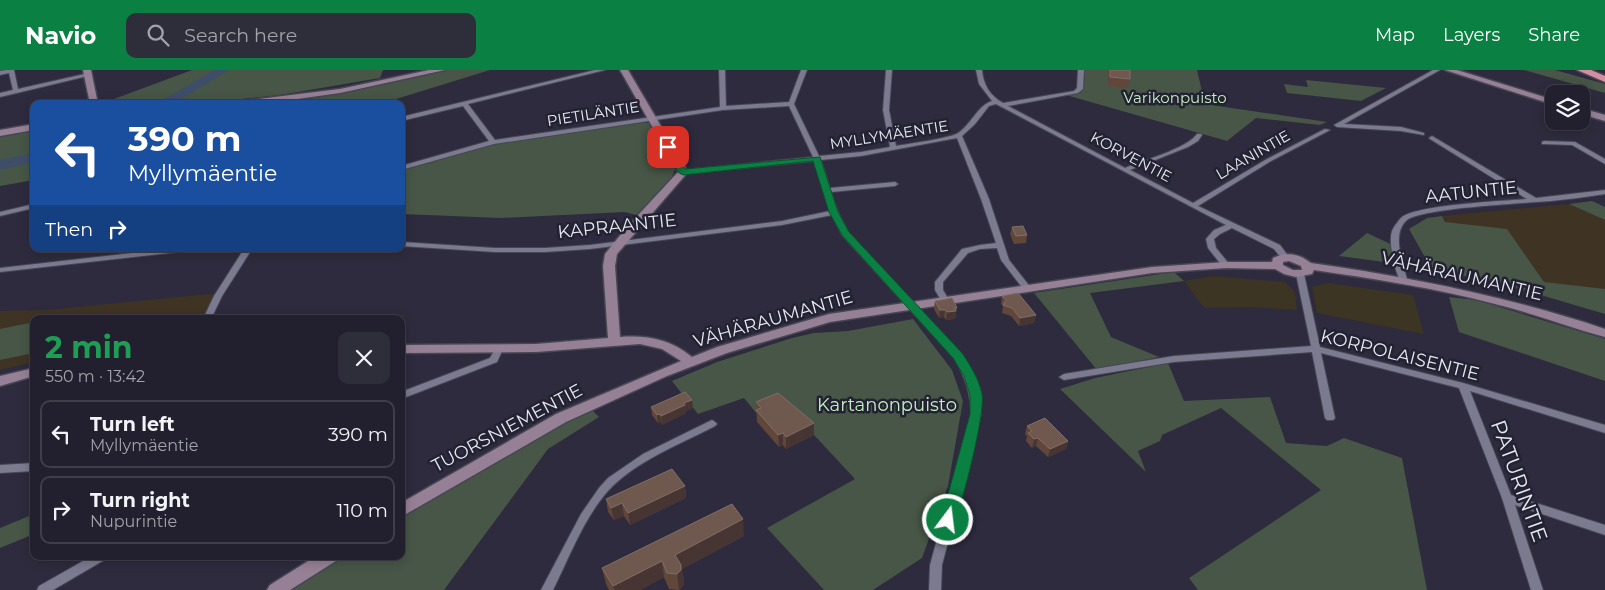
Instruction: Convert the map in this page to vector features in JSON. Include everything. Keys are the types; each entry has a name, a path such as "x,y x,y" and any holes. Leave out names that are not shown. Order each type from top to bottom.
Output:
{"highway":[{"path":"1582,70 1605,79"}],"main road":[{"path":"298,100 441,70"},
{"path":"615,342 613,336 609,266 611,254 683,172 624,70"},
{"path":"1448,70 1545,100"},
{"path":"88,73 93,100"},
{"path":"1590,114 1605,118"},
{"path":"0,133 30,128"},
{"name":"VÄHÄRAUMANTIE","path":"405,349 499,349 653,341 677,350 690,362 722,350 829,318 912,304 1152,270 1282,261 1287,271 1304,270 1403,279 1488,298 1605,333"},
{"name":"TUORSNIEMENTIE","path":"405,509 561,418 690,362"},
{"path":"0,381 30,373"},
{"path":"276,590 324,560"}],"street":[{"path":"0,73 11,70 16,91"},
{"path":"405,118 602,70"},
{"path":"722,70 723,108"},
{"path":"804,70 791,104 817,158 834,212 845,233 958,356 970,376 976,395 976,414 936,565 935,590"},
{"path":"889,70 886,110 893,148"},
{"name":"KORVENTIE","path":"979,70 979,80 984,90 999,103 1193,206 1277,247 1282,261"},
{"path":"999,103 1076,92 1080,89 1081,70"},
{"path":"1422,134 1400,130 1337,125 1437,70"},
{"path":"0,95 88,73"},
{"name":"MYLLYMÄENTIE","path":"683,172 861,154 959,136 973,123 986,106 999,103"},
{"path":"465,104 493,142"},
{"name":"PIETILÄNTIE","path":"405,167 493,142 723,108 791,104"},
{"name":"LAANINTIE","path":"1193,206 1269,160 1327,130"},
{"path":"1125,170 1186,146 1196,140 1199,135"},
{"path":"959,136 985,199 1005,260 1026,288"},
{"path":"1432,138 1534,200"},
{"path":"1544,143 1572,143 1605,162"},
{"path":"827,190 894,184"},
{"name":"AATUNTIE","path":"1403,279 1395,237 1399,224 1413,214 1439,209 1605,192"},
{"path":"0,214 30,207"},
{"name":"KAPRAANTIE","path":"405,244 495,250 545,250 590,247 782,223 834,212"},
{"path":"1226,265 1212,248 1210,239 1217,232 1232,225"},
{"path":"945,300 939,290 940,282 965,251 980,246 1000,245"},
{"path":"0,270 155,252"},
{"path":"209,315 218,296 246,252"},
{"path":"1304,270 1315,349 1330,418"},
{"path":"405,394 494,360 499,349"},
{"name":"KORPOLAISENTIE","path":"1064,377 1174,359 1315,349 1463,386 1605,429"},
{"name":"PATURINTIE","path":"1463,386 1508,498 1537,590"},
{"path":"547,590 591,507 611,482 638,463 712,424"},
{"path":"0,469 30,467"},
{"path":"1508,498 1605,530"},
{"path":"43,590 95,560"}],"shaded area":[{"path":"1569,204 1605,220 1605,308 1476,274 1442,216"},
{"path":"1213,276 1285,282 1295,292 1297,310 1253,307 1204,308 1184,281"},
{"path":"1328,283 1413,295 1424,334 1317,313 1312,287"},
{"path":"220,293 209,315 30,315 30,363 0,370 0,311 46,310"}],"green space":[{"path":"192,70 383,70 380,78 280,95 233,100 114,99"},
{"path":"437,70 490,70 393,100 308,100"},
{"name":"Varikonpuisto","path":"1083,70 1197,70 1205,104 1327,122 1320,125 1256,118 1227,141 1066,95 1081,92"},
{"path":"1524,70 1555,70 1605,84 1605,93 1590,89 1590,85 1577,85"},
{"path":"1306,80 1386,88 1361,101 1287,93 1284,84 1308,87"},
{"path":"642,122 649,123 675,169 671,180 636,215 625,212 501,218 405,214 405,169 495,144"},
{"path":"30,128 30,158 0,165 0,133"},
{"path":"30,162 30,181 0,186 0,168"},
{"path":"1592,201 1605,207 1605,220 1569,204"},
{"path":"1442,216 1445,222 1507,229 1544,282 1605,289 1605,314 1527,291 1431,268 1409,229 1427,218"},
{"path":"1367,233 1395,246 1399,264 1339,256"},
{"path":"1174,272 1184,281 1090,293 1111,337 1159,357 1097,370 1034,293"},
{"path":"1449,297 1476,300 1605,339 1605,381 1459,332"},
{"name":"Kartanonpuisto","path":"913,319 952,370 963,401 948,486 922,558 873,590 824,590 767,528 855,479 814,435 779,405 757,414 744,398 698,414 672,381 717,362 792,338 814,333 848,331"},
{"path":"30,323 30,354 0,360 0,329"},
{"path":"1168,363 1184,401 1270,397 1286,443 1327,446 1344,438 1402,458 1427,590 1198,590 1189,578 1321,490 1221,408 1162,435 1160,441 1138,451 1146,472 1060,389 1095,378"},
{"path":"588,406 599,417 548,449 444,590 279,590 328,560 405,560 405,513"},
{"path":"30,516 30,536 0,548 0,528"}],"building":[{"path":"1110,70 1130,70 1130,79 1110,77"},
{"path":"1023,226 1027,235 1016,236 1012,227"},
{"path":"1018,293 1036,315 1020,318 1012,308 1003,305 1006,300 1002,296"},
{"path":"952,298 957,308 955,308 956,311 947,312 940,310 935,301"},
{"path":"685,392 692,400 661,416 660,414 657,415 651,407"},
{"path":"778,393 814,423 786,437 783,433 778,435 756,410 761,408 756,402"},
{"path":"1045,418 1068,441 1050,449 1038,438 1034,439 1028,433 1032,431 1027,426"},
{"path":"672,469 685,486 628,513 622,503 611,508 606,499"},
{"path":"732,504 743,519 675,555 681,565 681,570 677,574 667,573 662,561 613,586 602,568"}],"waterway":[{"path":"170,100 223,70"},
{"path":"0,165 30,158"}],"route":[{"path":"668,147 683,172 817,158 834,212 845,233 958,356 970,376 976,395 976,414 948,520"}]}
